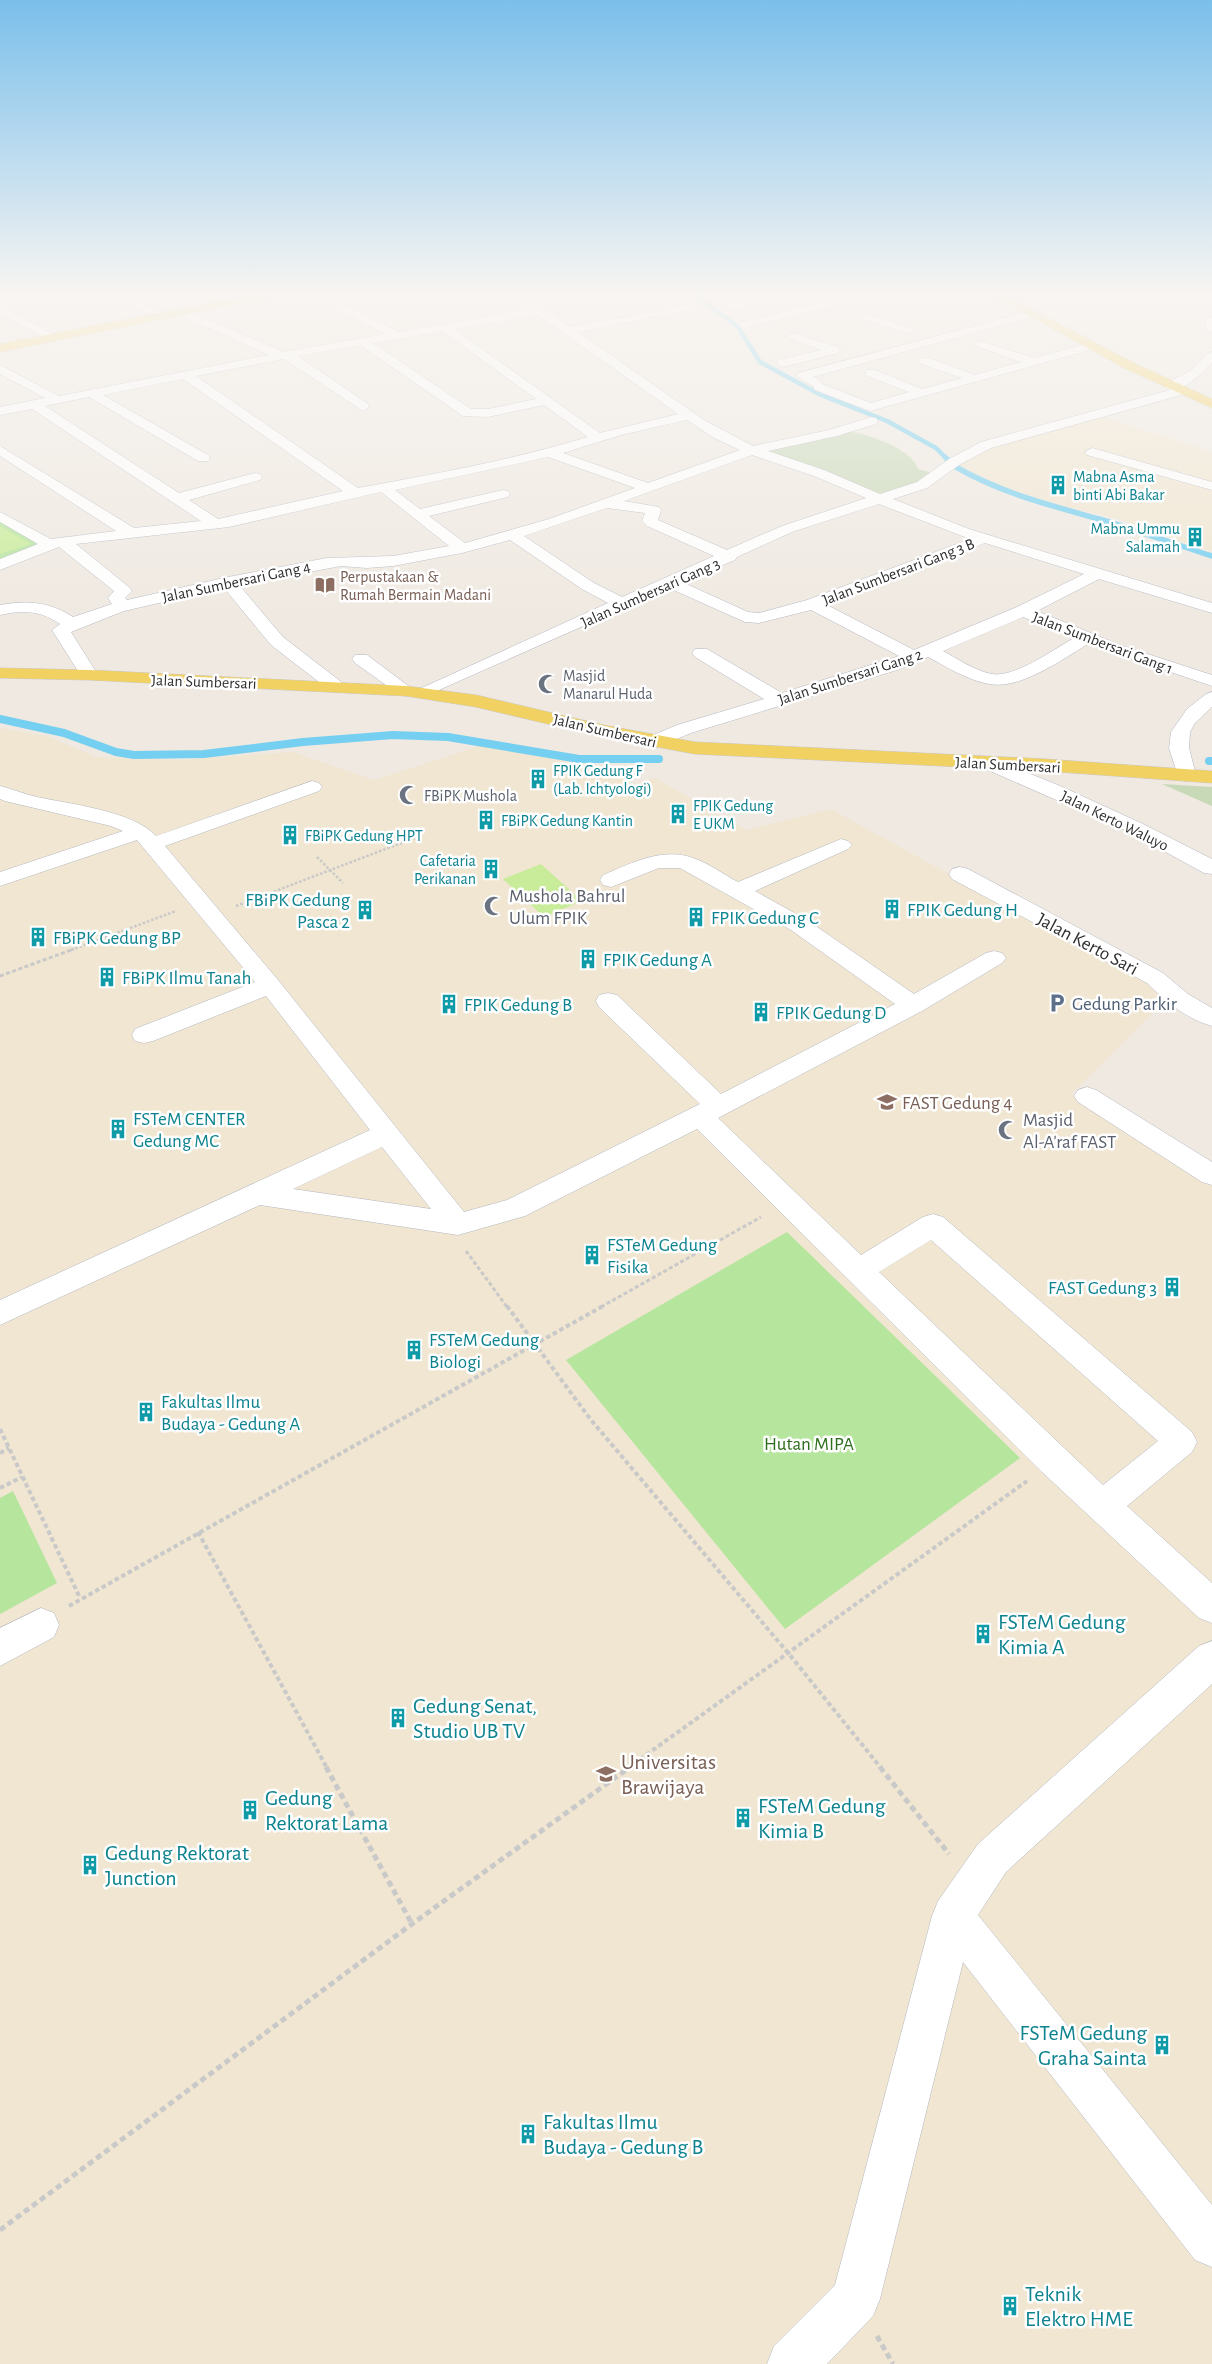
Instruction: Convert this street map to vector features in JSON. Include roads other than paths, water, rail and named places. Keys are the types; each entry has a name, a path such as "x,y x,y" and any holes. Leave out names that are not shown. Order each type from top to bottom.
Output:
{"main road":[{"name":"Jalan Sumbersari","path":"0,673 89,675 414,691 495,705 695,748 740,752 1044,765 1183,763 1212,777"}],"street":[{"path":"0,411 40,403"},
{"path":"110,403 208,457 187,462"},
{"path":"227,403 355,493"},
{"path":"359,403 363,406"},
{"path":"454,403 468,413 488,414 539,403"},
{"path":"547,403 598,438"},
{"path":"671,403 719,435 752,450 819,473 983,539 1212,608"},
{"path":"859,403 867,407 881,403"},
{"name":"Jalan Sumbersari Gang 3","path":"414,691 672,583 787,529 879,498 922,486 937,477 954,462 991,443 1124,403"},
{"path":"36,404 216,524"},
{"path":"0,565 55,542 128,532 216,524 355,493 476,470 689,416"},
{"name":"Jalan Sumbersari Gang 4","path":"72,624 123,606 228,582 327,563 341,561 367,563 393,561 462,548 512,535 752,450 832,433 871,421"},
{"path":"0,450 128,532"},
{"path":"1092,452 1212,486"},
{"path":"549,453 649,488"},
{"path":"930,461 936,468 937,477"},
{"path":"179,498 255,477"},
{"path":"384,488 462,548"},
{"path":"417,514 503,494"},
{"path":"606,503 654,510 656,512 650,521 652,523 729,557"},
{"path":"0,516 55,542 124,591 116,598 123,606"},
{"path":"512,535 588,586 623,604"},
{"name":"Jalan Sumbersari Gang 3 B","path":"672,583 751,618 814,604 983,539"},
{"name":"Jalan Sumbersari Gang 2","path":"656,740 778,699 868,673 921,654 1023,611 1098,573"},
{"path":"228,582 277,641 334,686"},
{"path":"814,604 921,654 989,679 1000,680 1020,674 1087,638"},
{"path":"0,610 17,606 37,606 55,612 72,624 61,630 89,675"},
{"name":"Jalan Sumbersari Gang 1","path":"1023,611 1136,657 1212,681"},
{"path":"702,653 778,699"},
{"path":"361,659 414,691"},
{"path":"1183,763 1179,742 1183,726 1196,708 1212,698"},
{"name":"Jalan Kerto Waluyo","path":"988,763 1051,789 1127,824 1212,868"},
{"path":"0,879 146,838 312,787"},
{"path":"0,792 12,797 118,821 146,838 270,985 386,1134 462,1237"},
{"path":"737,891 841,845"},
{"path":"611,880 658,861 676,859 799,925 913,1005"},
{"name":"Jalan Kerto Sari","path":"960,874 1155,978 1179,1000 1212,1018"},
{"path":"258,1194 462,1237 913,1005 994,958"},
{"path":"144,1035 270,985"},
{"path":"608,1000 709,1111 788,1202 1054,1462 1212,1606"},
{"path":"1087,1096 1212,1175"},
{"path":"0,1313 386,1134"},
{"path":"858,1271 933,1225 1181,1442 1102,1506"},
{"path":"0,1648 41,1625"},
{"path":"792,2364 856,2299 963,1900 992,1858 1212,1659"},
{"path":"963,1900 1212,2243"}],"waterway":[{"path":"842,403 887,421 936,448 948,460"},
{"path":"956,467 1008,491 1212,556"},
{"path":"0,719 64,733 116,752 134,755 204,754 303,742 393,735 448,737 579,759 659,759"}],"place":[{"name":"Mabna Asma binti Abi Bakar","path":"1058,485"},
{"name":"Mabna Ummu Salamah","path":"1195,537"},
{"name":"Perpustakaan & Rumah Bermain Madani","path":"325,585"},
{"name":"Masjid Manarul Huda","path":"548,684"},
{"name":"FPIK Gedung F (Lab. Ichtyologi)","path":"538,779"},
{"name":"FBiPK Mushola","path":"409,795"},
{"name":"FPIK Gedung E UKM","path":"678,814"},
{"name":"FBiPK Gedung Kantin","path":"486,820"},
{"name":"FBiPK Gedung HPT","path":"290,835"},
{"name":"Cafetaria Perikanan","path":"491,869"},
{"name":"Mushola Bahrul Ulum FPIK","path":"494,906"},
{"name":"FPIK Gedung H","path":"892,909"},
{"name":"FBiPK Gedung Pasca 2","path":"365,910"},
{"name":"FPIK Gedung C","path":"696,917"},
{"name":"FBiPK Gedung BP","path":"38,937"},
{"name":"FPIK Gedung A","path":"588,959"},
{"name":"FBiPK Ilmu Tanah","path":"107,977"},
{"name":"Gedung Parkir","path":"1057,1003"},
{"name":"FPIK Gedung B","path":"449,1004"},
{"name":"FPIK Gedung D","path":"761,1012"},
{"name":"FAST Gedung 4","path":"887,1102"},
{"name":"FSTeM CENTER Gedung MC","path":"118,1129"},
{"name":"Masjid Al-A'raf FAST","path":"1008,1130"},
{"name":"FSTeM Gedung Fisika","path":"592,1255"},
{"name":"FAST Gedung 3","path":"1172,1287"},
{"name":"FSTeM Gedung Biologi","path":"414,1350"},
{"name":"Fakultas Ilmu Budaya - Gedung A","path":"146,1412"},
{"name":"FSTeM Gedung Kimia A","path":"983,1634"},
{"name":"Gedung Senat, Studio UB TV","path":"398,1718"},
{"name":"Universitas Brawijaya","path":"606,1774"},
{"name":"Gedung Rektorat Lama","path":"250,1810"},
{"name":"FSTeM Gedung Kimia B","path":"743,1818"},
{"name":"Gedung Rektorat Junction","path":"90,1865"},
{"name":"FSTeM Gedung Graha Sainta","path":"1162,2045"},
{"name":"Fakultas Ilmu Budaya - Gedung B","path":"528,2134"},
{"name":"Teknik Elektro HME","path":"1010,2306"}],"park label":[{"name":"Hutan MIPA","path":"809,1443"}]}
